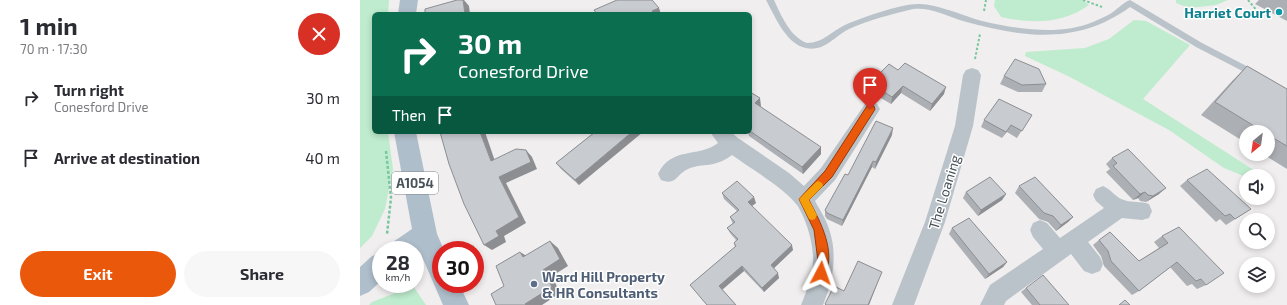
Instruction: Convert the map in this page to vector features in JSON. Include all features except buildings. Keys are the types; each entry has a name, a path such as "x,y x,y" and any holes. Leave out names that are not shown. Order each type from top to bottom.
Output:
{"main road":[{"path":"407,12 409,0"},
{"name":"A1054","path":"405,134 425,234"},
{"path":"401,241 425,234 432,251"},
{"path":"360,283 372,273"},
{"path":"450,293 456,305"}],"street":[{"name":"The Loaning","path":"903,305 935,222 964,126 972,75"},
{"path":"804,199 828,174 870,109"},
{"path":"668,174 682,162 716,156 725,138 782,179 804,199 819,230 824,261 816,296 812,305"},
{"path":"1103,195 1119,209 1142,211"},
{"path":"991,305 998,293 1119,209"},
{"path":"1040,230 1092,264"}],"lane":[{"path":"770,0 790,33 796,40 807,46 815,45 833,38 847,27 914,6 924,7 983,24 1023,31 1051,32 1091,27 1117,13 1130,3 1199,45 1261,77"}],"path":[{"path":"1248,0 1259,13"},
{"path":"972,75 983,24"},
{"path":"386,145 394,241"}],"green space":[{"path":"360,0 389,0 388,12 372,12 372,134 388,134 393,169 385,209 372,236 360,248"},
{"path":"995,0 1083,0 1089,5 1068,16 1058,19 1046,21 1024,21 1001,17 994,6"},
{"path":"1176,0 1228,0 1216,5 1189,8 1176,3"},
{"path":"1134,20 1146,21 1190,45 1143,99 1252,169 1239,169 1239,174 1224,168 1169,130 1070,77 1025,56 1026,52 1085,48 1109,39"},
{"path":"395,293 418,293 426,305 369,305 372,302"}],"slow traffic":[{"path":"812,215 804,199 818,186"}],"place":[{"name":"Harriet Court","path":"1279,12"},
{"name":"Ward Hill Property & HR Consultants","path":"534,284"}],"route":[{"path":"821,273 824,261 819,230 804,199 828,174 870,109"}]}
